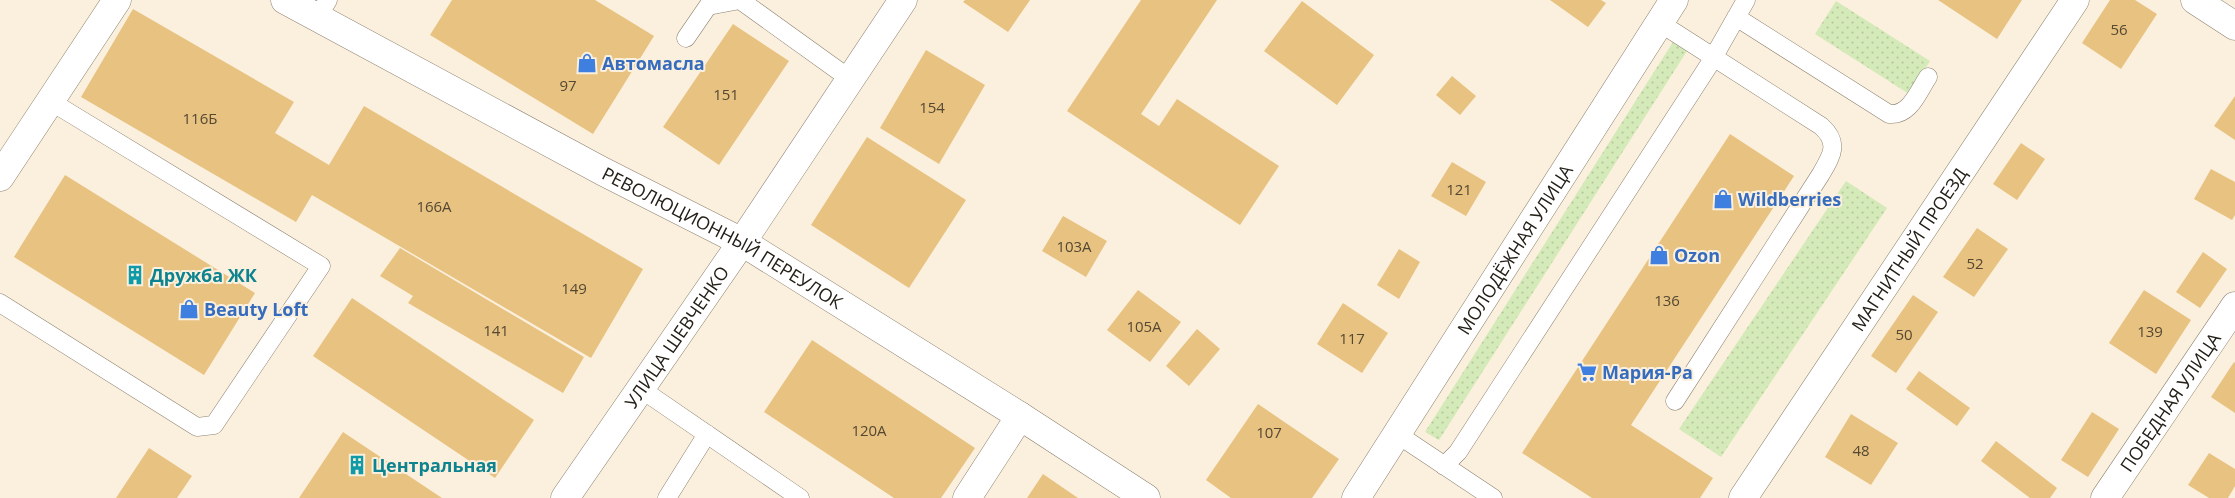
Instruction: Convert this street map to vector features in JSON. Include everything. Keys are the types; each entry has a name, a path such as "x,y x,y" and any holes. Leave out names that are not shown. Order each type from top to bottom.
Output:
{"street":[{"path":"0,177 117,0"},
{"name":"РЕВОЛЮЦИОННЫЙ ПЕРЕУЛОК","path":"285,0 322,9 602,171 742,242 1020,416 1146,498"},
{"name":"УЛИЦА ШЕВЧЕНКО","path":"565,498 742,242 903,0"},
{"name":"МОЛОДЁЖНАЯ УЛИЦА","path":"1356,498 1674,0"},
{"name":"МАГНИТНЫЙ ПРОЕЗД","path":"1743,498 2076,0"},
{"path":"2195,0 2235,26"},
{"name":"ПОБЕДНАЯ УЛИЦА","path":"2105,498 2235,306"},
{"path":"967,498 1020,416"}],"lane":[{"path":"686,38 708,6 740,0 850,79"},
{"path":"1444,466 1458,452 1713,56 1746,0"},
{"path":"1736,17 1889,114 1896,114 1908,107 1928,77"},
{"path":"1660,23 1821,126 1828,132 1833,149 1831,157 1821,174 1676,401"},
{"path":"0,303 197,427 214,424 321,266 50,101"},
{"path":"641,389 800,498"},
{"path":"667,498 707,434"},
{"path":"1397,434 1493,498"}],"green space":[{"path":"1836,1 1930,61 1909,94 1815,34"},
{"path":"1673,42 1687,51 1439,440 1425,432"},
{"path":"1846,181 1887,208 1721,457 1679,429"}],"building":[{"path":"452,0 595,0 654,36 593,134 430,35"},
{"path":"965,0 1030,0 1008,32 963,2"},
{"path":"1141,0 1217,0 1141,114 1159,126 1177,99 1279,166 1240,225 1067,111"},
{"path":"1550,0 1601,0 1606,3 1588,27"},
{"path":"1938,0 2022,0 1997,39"},
{"path":"2110,0 2135,0 2157,14 2121,69 2082,43"},
{"path":"1302,1 1374,55 1337,105 1264,51"},
{"path":"133,9 294,102 275,133 329,165 364,106 643,269 591,358 312,195 296,222 81,97"},
{"path":"733,24 789,61 719,165 663,127"},
{"path":"926,50 985,85 939,164 880,128"},
{"path":"1452,76 1476,96 1460,115 1436,95"},
{"path":"2235,96 2235,140 2214,126"},
{"path":"1730,134 1794,176 1631,425 1713,478 1700,498 1592,498 1522,453"},
{"path":"867,137 966,200 909,288 811,225"},
{"path":"2021,143 2045,159 2017,200 1993,184"},
{"path":"1452,162 1486,182 1466,216 1431,196"},
{"path":"2211,169 2235,182 2235,215 2232,220 2194,199"},
{"name":"Дружба ЖК","path":"65,175 255,293 204,375 14,257"},
{"path":"1063,216 1107,241 1086,277 1042,251"},
{"path":"1977,228 2008,249 1974,297 1943,277"},
{"path":"400,248 584,357 563,393 408,303 413,296 380,276"},
{"path":"1399,249 1420,262 1399,299 1377,285"},
{"path":"2203,252 2227,269 2200,308 2176,292"},
{"path":"1138,290 1181,322 1150,362 1107,330"},
{"path":"2144,290 2191,320 2156,374 2109,343"},
{"path":"1913,295 1938,312 1896,373 1871,356"},
{"path":"352,298 534,420 495,478 313,356"},
{"path":"1343,303 1388,333 1362,373 1317,344"},
{"path":"1197,329 1220,349 1189,386 1166,366"},
{"path":"812,340 975,448 941,498 894,498 764,412"},
{"path":"2235,363 2235,413 2211,397"},
{"path":"1919,371 1970,408 1957,426 1906,389"},
{"path":"1258,404 1339,459 1312,498 1231,498 1206,480"},
{"path":"2092,412 2119,429 2088,477 2061,460"},
{"path":"1851,414 1898,443 1871,485 1825,457"},
{"name":"Центральная","path":"343,432 442,498 299,498"},
{"path":"1996,441 2057,488 2050,498 2030,498 1981,461"},
{"path":"149,448 192,476 177,498 116,498"},
{"path":"2209,453 2235,469 2235,486 2228,498 2209,498 2188,485"},
{"path":"1043,474 1078,498 1027,498"}],"place":[{"name":"Автомасла","path":"587,63"},
{"name":"Wildberries","path":"1723,199"},
{"name":"Ozon","path":"1659,255"},
{"name":"Дружба ЖК","path":"135,275"},
{"name":"Beauty Loft","path":"189,309"},
{"name":"Мария-Ра","path":"1587,372"},
{"name":"Центральная","path":"357,465"}]}
